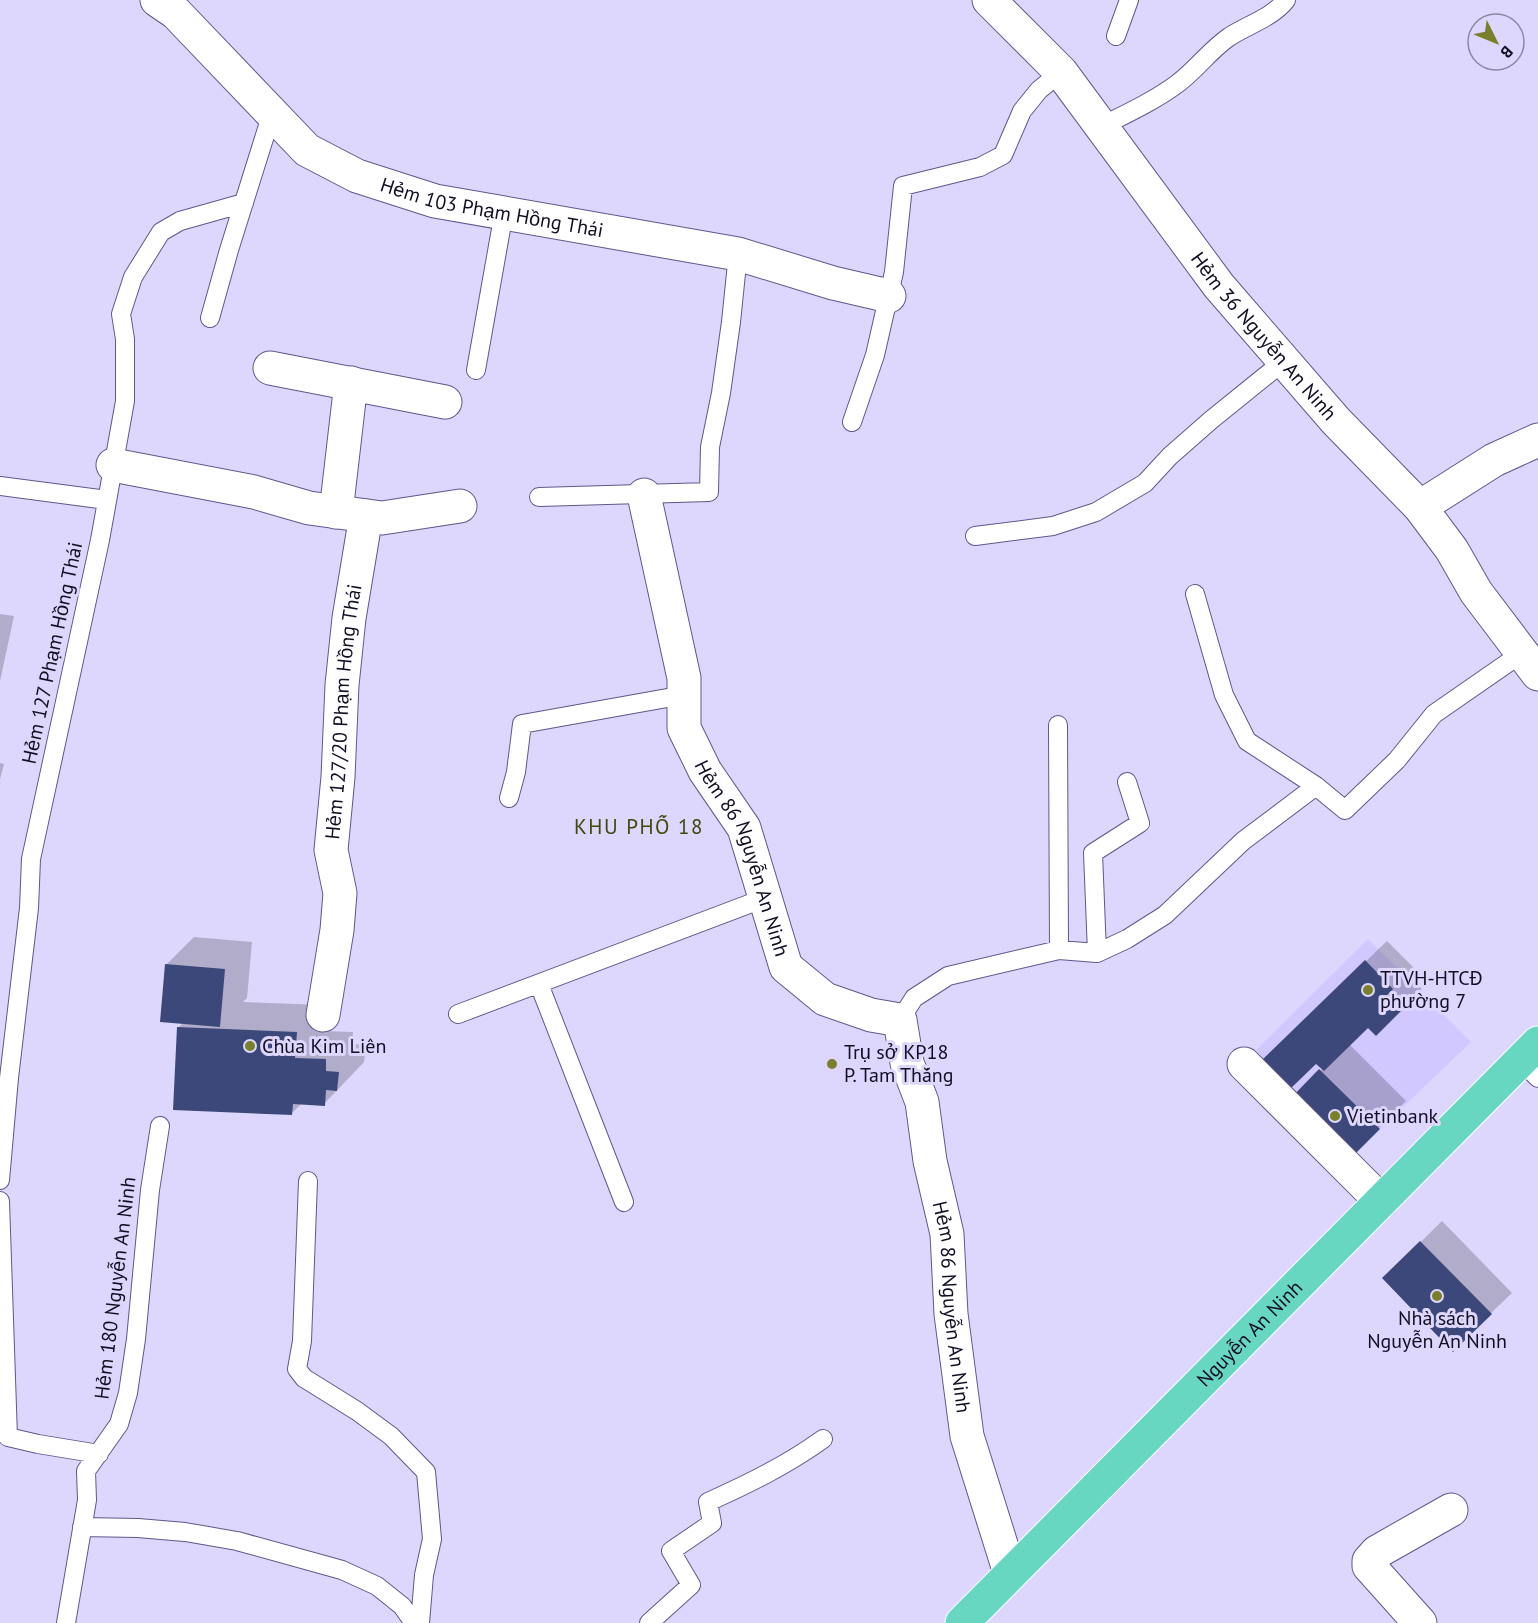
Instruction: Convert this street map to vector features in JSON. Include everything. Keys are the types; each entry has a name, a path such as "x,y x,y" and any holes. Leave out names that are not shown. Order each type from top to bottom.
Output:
{"main road":[{"name":"Nguyễn An Ninh","path":"962,1623 1381,1201 1532,1061"}],"street":[{"name":"Hẻm 103 Phạm Hồng Thái","path":"157,0 176,13 307,150 357,176 435,201 738,254 833,283 889,296"},
{"name":"Hẻm 36 Nguyễn An Ninh","path":"989,0 1061,72 1219,286 1336,421 1420,507 1452,550 1476,592 1530,664"},
{"path":"270,368 445,402"},
{"name":"Hẻm 127/20 Phạm Hồng Thái","path":"323,1015 337,930 340,893 331,850 349,618 351,383"},
{"path":"1420,507 1494,460 1538,440"},
{"path":"113,465 254,492 309,508 382,518 460,506"},
{"name":"Hẻm 86 Nguyễn An Ninh","path":"644,495 684,678 684,728 705,771 744,828 786,967 825,999 871,1015 900,1020 907,1063 922,1102 930,1161 947,1234 951,1314 967,1436 1010,1573"},
{"path":"1244,1064 1381,1201"},
{"path":"1420,1623 1368,1561 1377,1552 1451,1510"}],"lane":[{"path":"1116,36 1129,0"},
{"path":"1100,127 1175,86 1227,38 1279,9 1286,0"},
{"path":"852,422 875,355 889,296 894,272 903,186 980,167 1003,155 1022,111 1039,90 1061,72"},
{"path":"210,318 272,113"},
{"name":"Hẻm 127 Phạm Hồng Thái","path":"0,1180 9,1078 30,908 31,859 107,500 125,401 125,339 121,314 133,277 161,232 180,221 244,203"},
{"path":"476,369 504,212"},
{"path":"539,497 708,492 710,447 721,393 738,254"},
{"path":"975,536 1053,526 1096,512 1145,483 1195,434 1284,361"},
{"path":"0,486 107,500"},
{"path":"1195,594 1224,695 1247,741 1316,786 1345,810 1397,760 1434,714 1530,664"},
{"path":"509,798 516,772 522,724 684,695"},
{"path":"1058,725 1059,950"},
{"path":"1097,953 1093,853 1140,823 1127,782"},
{"path":"900,1020 914,998 948,976 1059,950 1097,953 1127,939 1165,915 1244,841 1316,786"},
{"path":"458,1014 765,898"},
{"path":"539,984 624,1202"},
{"name":"Hẻm 180 Nguyễn An Ninh","path":"66,1623 87,1500 86,1471 119,1424 128,1393 136,1339 150,1190 160,1126"},
{"path":"308,1181 303,1330 297,1369 304,1378 357,1411 391,1436 426,1472 432,1539 424,1575 420,1623"},
{"path":"0,1201 8,1437 99,1454"},
{"path":"649,1623 691,1585 670,1551 712,1522 708,1502 767,1474 803,1454 823,1439"},
{"path":"82,1527 138,1527 237,1540 342,1570 377,1586 402,1606 414,1623"}],"shaded area":[{"name":"TTVH-HTCĐ phường 7","path":"1368,939 1471,1042 1380,1129 1320,1069 1288,1100 1247,1059"}],"building":[{"path":"1365,960 1393,989 1387,995 1402,1010 1376,1036 1368,1028 1324,1071 1316,1064 1289,1090 1261,1061"},
{"path":"165,964 225,969 220,1027 160,1022"},
{"path":"177,1027 297,1032 295,1058 326,1059 326,1071 339,1072 337,1091 326,1090 325,1106 293,1104 292,1115 173,1110"},
{"name":"Vietinbank","path":"1319,1069 1380,1129 1348,1161 1288,1101"},
{"name":"Nhà sách Nguyễn An Ninh","path":"1420,1241 1492,1314 1453,1352 1382,1278"}],"place":[{"name":"TTVH-HTCĐ phường 7","path":"1368,990"},
{"name":"Chùa Kim Liên","path":"250,1046"},
{"name":"Trụ sở KP18 P. Tam Thắng","path":"832,1064"},
{"name":"Vietinbank","path":"1335,1116"},
{"name":"Nhà sách Nguyễn An Ninh","path":"1437,1296"}],"district":[{"name":"KHU PHỐ 18","path":"639,827"}]}
